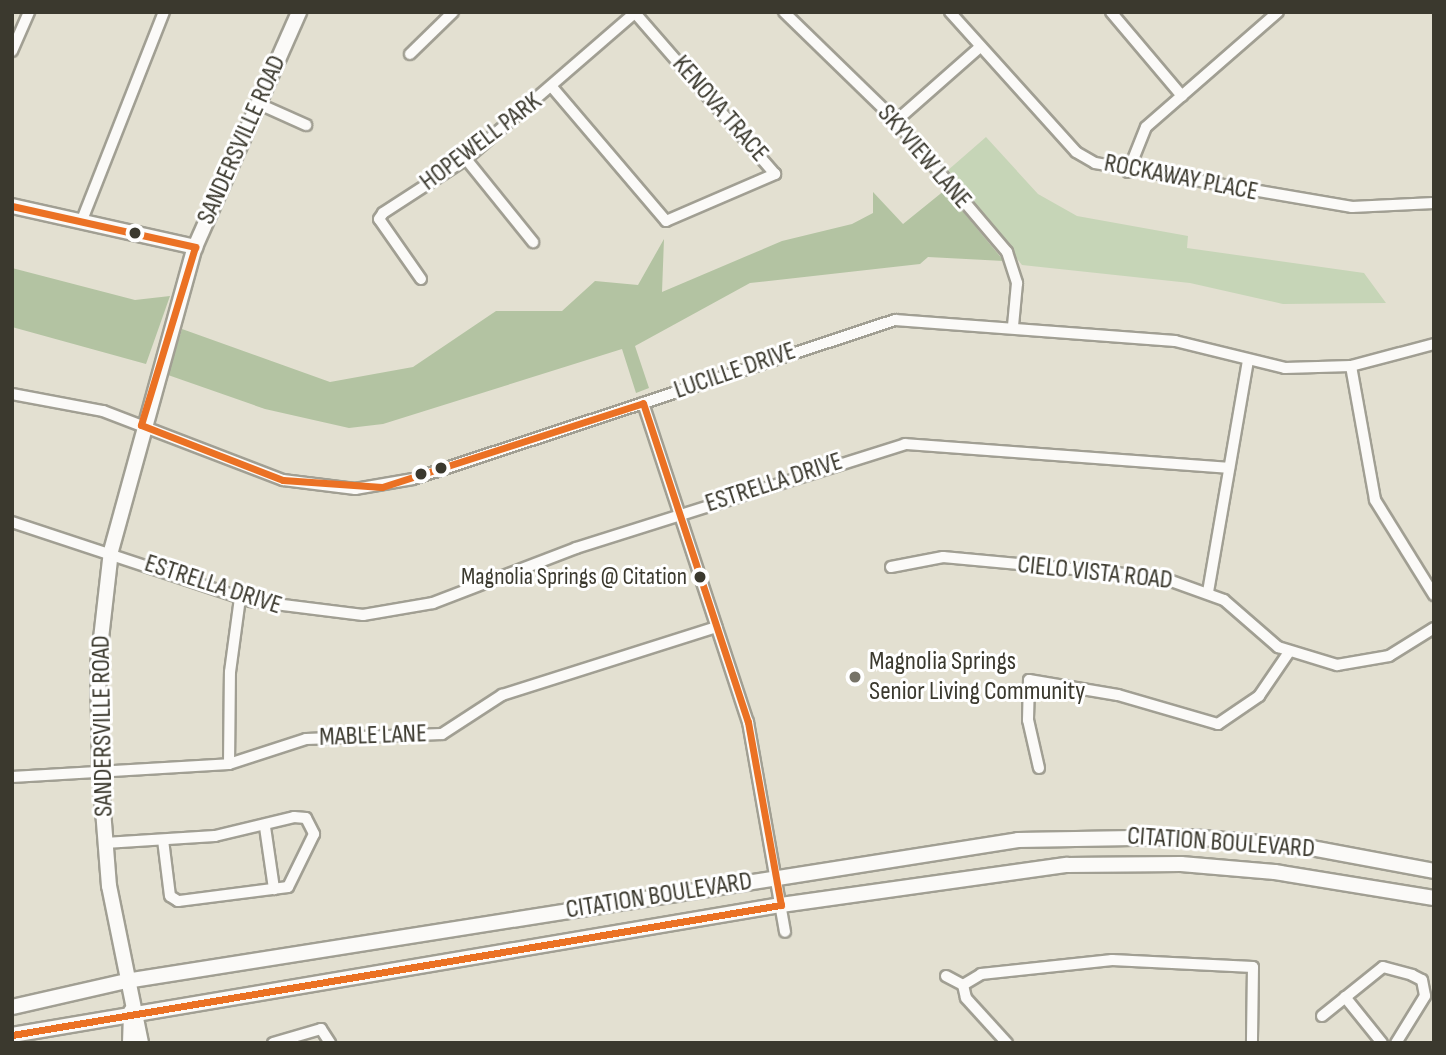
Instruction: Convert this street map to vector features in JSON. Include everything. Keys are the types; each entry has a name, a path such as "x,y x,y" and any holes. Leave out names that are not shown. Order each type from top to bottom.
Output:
{"main road":[{"name":"SANDERSVILLE ROAD","path":"141,1043 131,1011 105,843 100,771 98,665 111,551 141,425 195,247 299,12"},
{"path":"12,205 195,247"},
{"name":"CITATION BOULEVARD","path":"12,1007 126,981 1018,840 1098,836 1306,847 1434,871"},
{"name":"CITATION BOULEVARD","path":"12,1035 131,1011 780,905 1018,870 1181,864 1326,877 1434,898"},
{"name":"SANDERSVILLE ROAD","path":"130,1043 131,1011"}],"street":[{"path":"12,51 29,12"},
{"path":"82,220 164,12"},
{"path":"410,54 453,12"},
{"name":"SKYVIEW LANE","path":"784,12 896,121 1007,252 1017,284 1013,326"},
{"name":"ROCKAWAY PLACE","path":"950,12 1076,152 1128,172 1352,207 1434,203"},
{"path":"1111,12 1182,96"},
{"name":"HOPEWELL PARK","path":"421,279 379,219 466,159 552,88 635,13"},
{"name":"KENOVA TRACE","path":"552,88 666,221 775,173 635,13"},
{"path":"1128,172 1146,127 1271,14"},
{"path":"896,121 980,47"},
{"path":"257,103 306,125"},
{"path":"466,159 533,242"},
{"name":"LUCILLE DRIVE","path":"12,394 71,401 283,480 355,489 413,479 895,320 1013,326 1175,341 1248,361 1351,366 1434,344"},
{"path":"1208,592 1248,361"},
{"path":"1351,366 1375,500 1395,542 1434,595"},
{"path":"643,403 682,514 748,722 785,932"},
{"name":"ESTRELLA DRIVE","path":"12,522 111,551 240,598 336,615 398,611 863,454 923,441 1229,468"},
{"name":"CIELO VISTA ROAD","path":"891,568 943,557 1160,577 1208,592 1289,652 1337,665 1366,663 1412,645 1434,628"},
{"path":"229,764 230,671 240,598"},
{"name":"MABLE LANE","path":"12,777 229,764 306,739 442,734 502,695 716,627"},
{"path":"1039,768 1028,720 1029,680 1118,695 1218,724 1259,696 1289,652"},
{"path":"105,843 163,840 265,827 306,818 314,834 288,887 178,901 170,896 163,840"},
{"path":"265,827 274,889"},
{"path":"963,985 981,974 1112,960 1253,967 1252,1043"},
{"path":"1322,1016 1383,967 1422,980 1425,996 1396,1043"},
{"path":"946,976 963,985 966,998 1007,1043"},
{"path":"1345,997 1382,1043"},
{"path":"273,1043 321,1029 330,1043"}],"green space":[{"path":"986,137 1038,194 1077,216 1188,236 1187,248 1364,273 1386,303 1283,304 1190,283 1022,265 947,171"},
{"path":"945,190 1004,261 928,257 920,264 750,283 635,346 649,388 636,393 622,349 383,424 349,428 265,409 168,375 182,329 330,382 413,367 496,311 562,311 595,281 638,285 664,239 662,292 782,241 852,224 873,213 873,192 903,224"},
{"path":"12,268 135,300 170,296 146,364 12,327"}],"transit line":[{"path":"12,206 195,247 141,425 283,480 382,487 643,403 748,722 781,905"},
{"path":"12,1035 781,905"}],"place":[{"name":"Magnolia Springs @ Citation","path":"700,577"},
{"name":"Magnolia Springs Senior Living Community","path":"855,677"}]}
